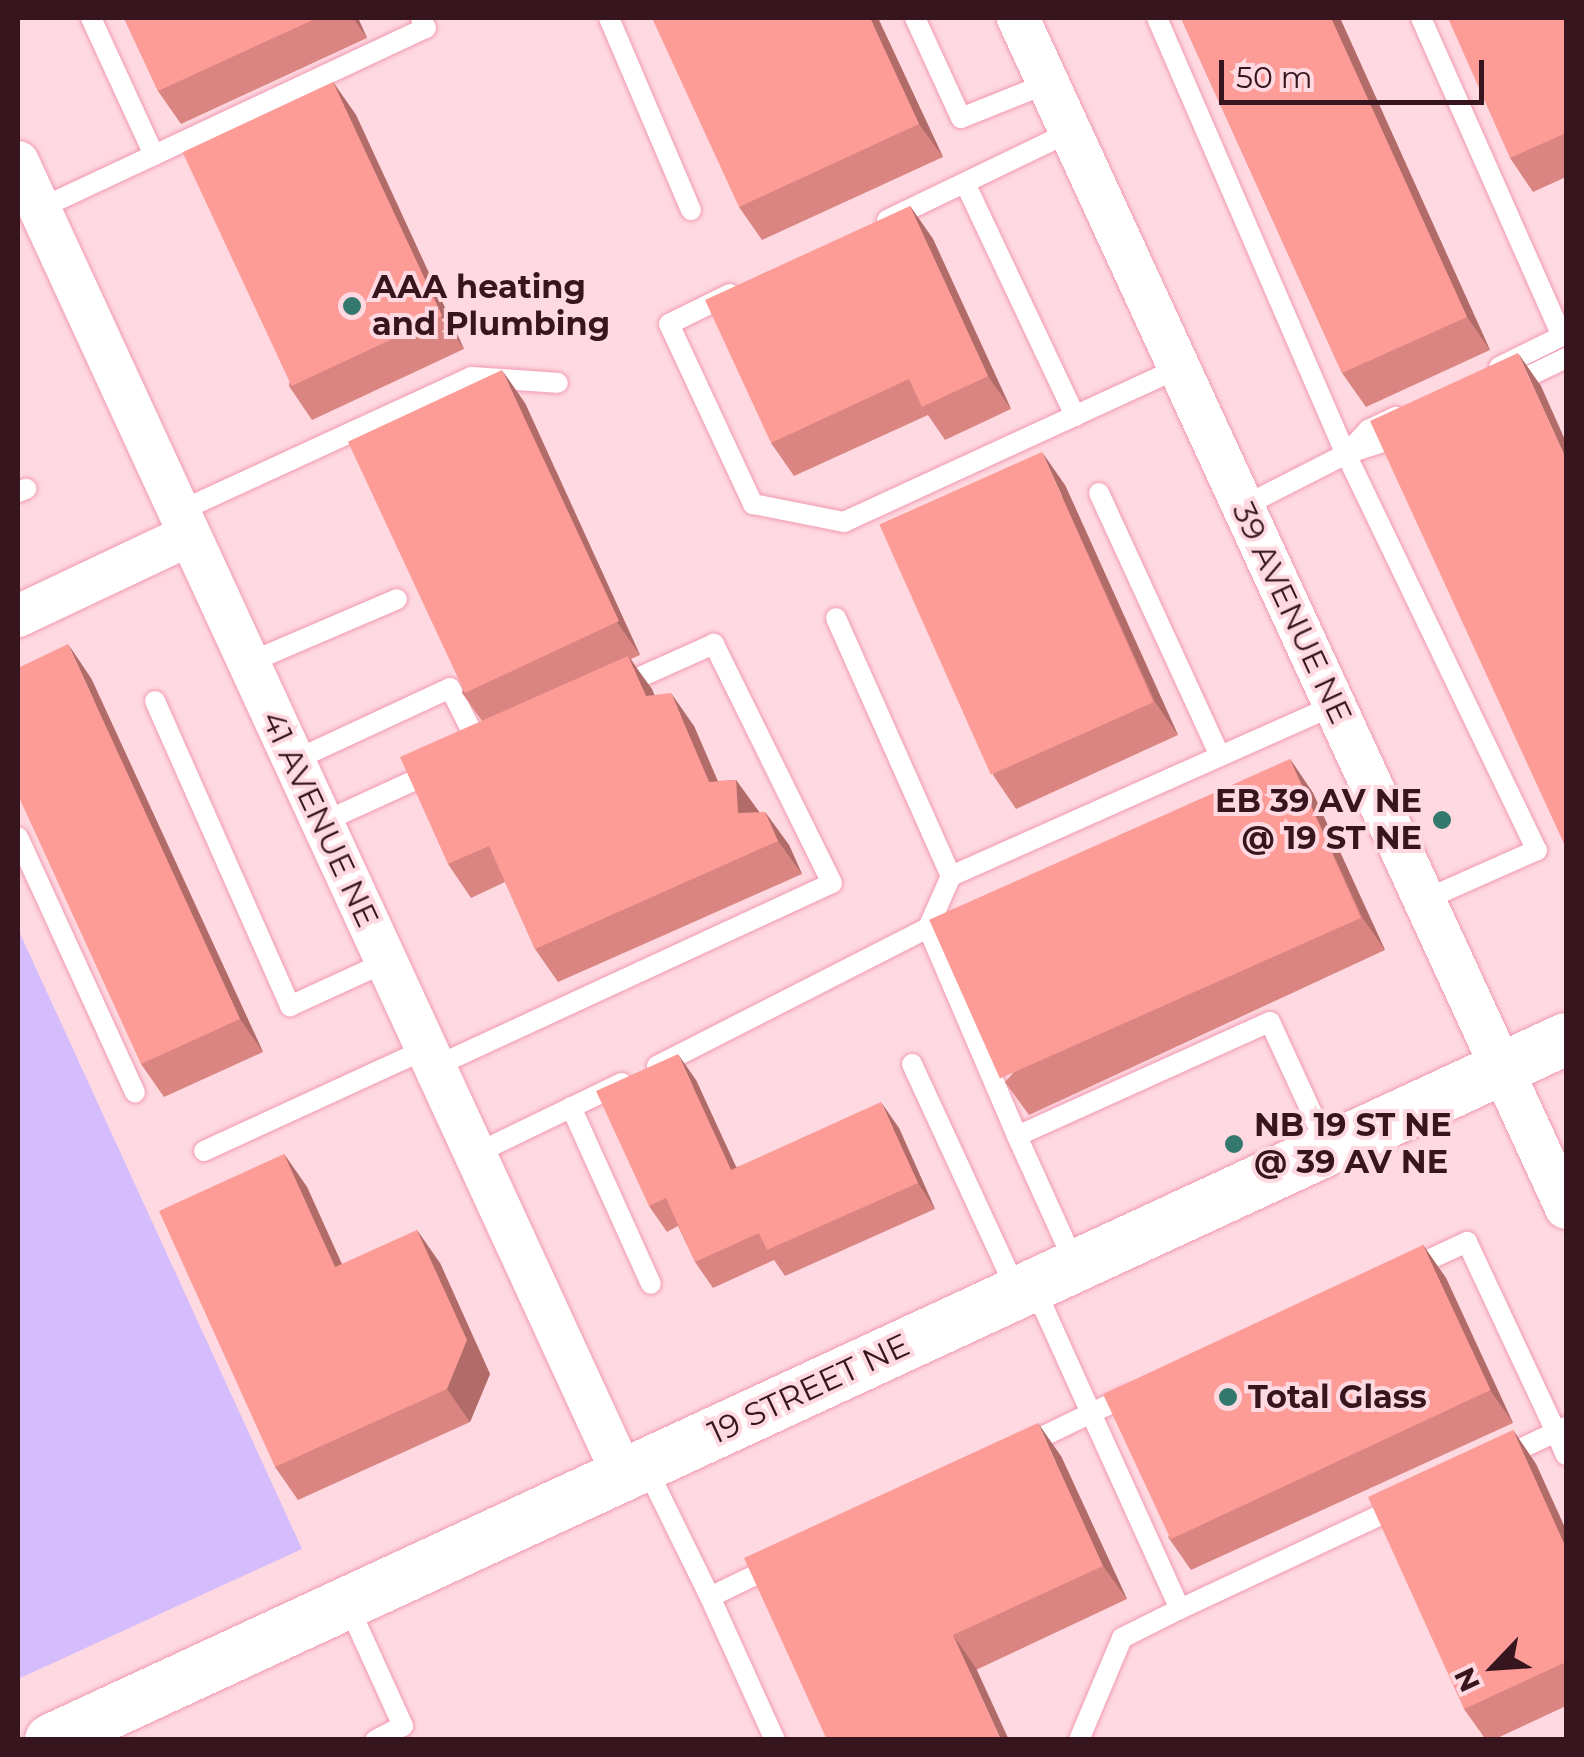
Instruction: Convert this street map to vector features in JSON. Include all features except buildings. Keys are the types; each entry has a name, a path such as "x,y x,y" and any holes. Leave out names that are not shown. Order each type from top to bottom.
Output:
{"street":[{"name":"39 AVENUE NE","path":"1018,18 1566,1208"},
{"name":"41 AVENUE NE","path":"18,162 475,1154 634,1470"},
{"path":"18,616 183,524"},
{"name":"19 STREET NE","path":"51,1740 1566,1039"}],"lane":[{"path":"91,18 154,155"},
{"path":"39,209 426,28 421,18"},
{"path":"608,18 690,210"},
{"path":"914,18 962,118 1048,83"},
{"path":"1156,18 1346,454 1537,850 1424,900"},
{"path":"1421,18 1562,336 1477,389 1566,358"},
{"path":"860,232 1070,132"},
{"path":"965,182 1075,416"},
{"path":"756,282 668,324 753,504 844,522 1179,368"},
{"path":"183,524 471,377 558,383"},
{"path":"1244,506 1346,454 1368,430 1424,414"},
{"path":"1099,493 1220,756"},
{"path":"248,664 397,599"},
{"path":"836,618 951,876"},
{"path":"204,1151 430,1058 832,883 714,644 606,693"},
{"path":"293,762 450,688 490,746 321,822"},
{"path":"155,701 290,1006 386,962"},
{"path":"475,1154 866,965 928,928 951,876 1335,705"},
{"path":"18,838 134,1092"},
{"path":"928,928 1017,1136 1042,1282"},
{"path":"1017,1136 1270,1022 1328,1150"},
{"path":"912,1064 1042,1282 1091,1413 1180,1609"},
{"path":"570,1107 651,1284"},
{"path":"1396,1275 1468,1242 1561,1429 1566,1455"},
{"path":"1004,1454 1145,1388"},
{"path":"1484,1466 1561,1429"},
{"path":"634,1470 710,1596 775,1740"},
{"path":"1079,1740 1122,1638 1430,1492"},
{"path":"710,1596 797,1555"},
{"path":"346,1603 406,1733 375,1740"}],"shaded area":[{"path":"18,929 302,1549 18,1679"}],"place":[{"name":"AAA heating and Plumbing","path":"352,306"},
{"name":"EB 39 AV NE @ 19 ST NE","path":"1442,820"},
{"name":"NB 19 ST NE @ 39 AV NE","path":"1234,1144"},
{"name":"Total Glass","path":"1228,1397"}]}
